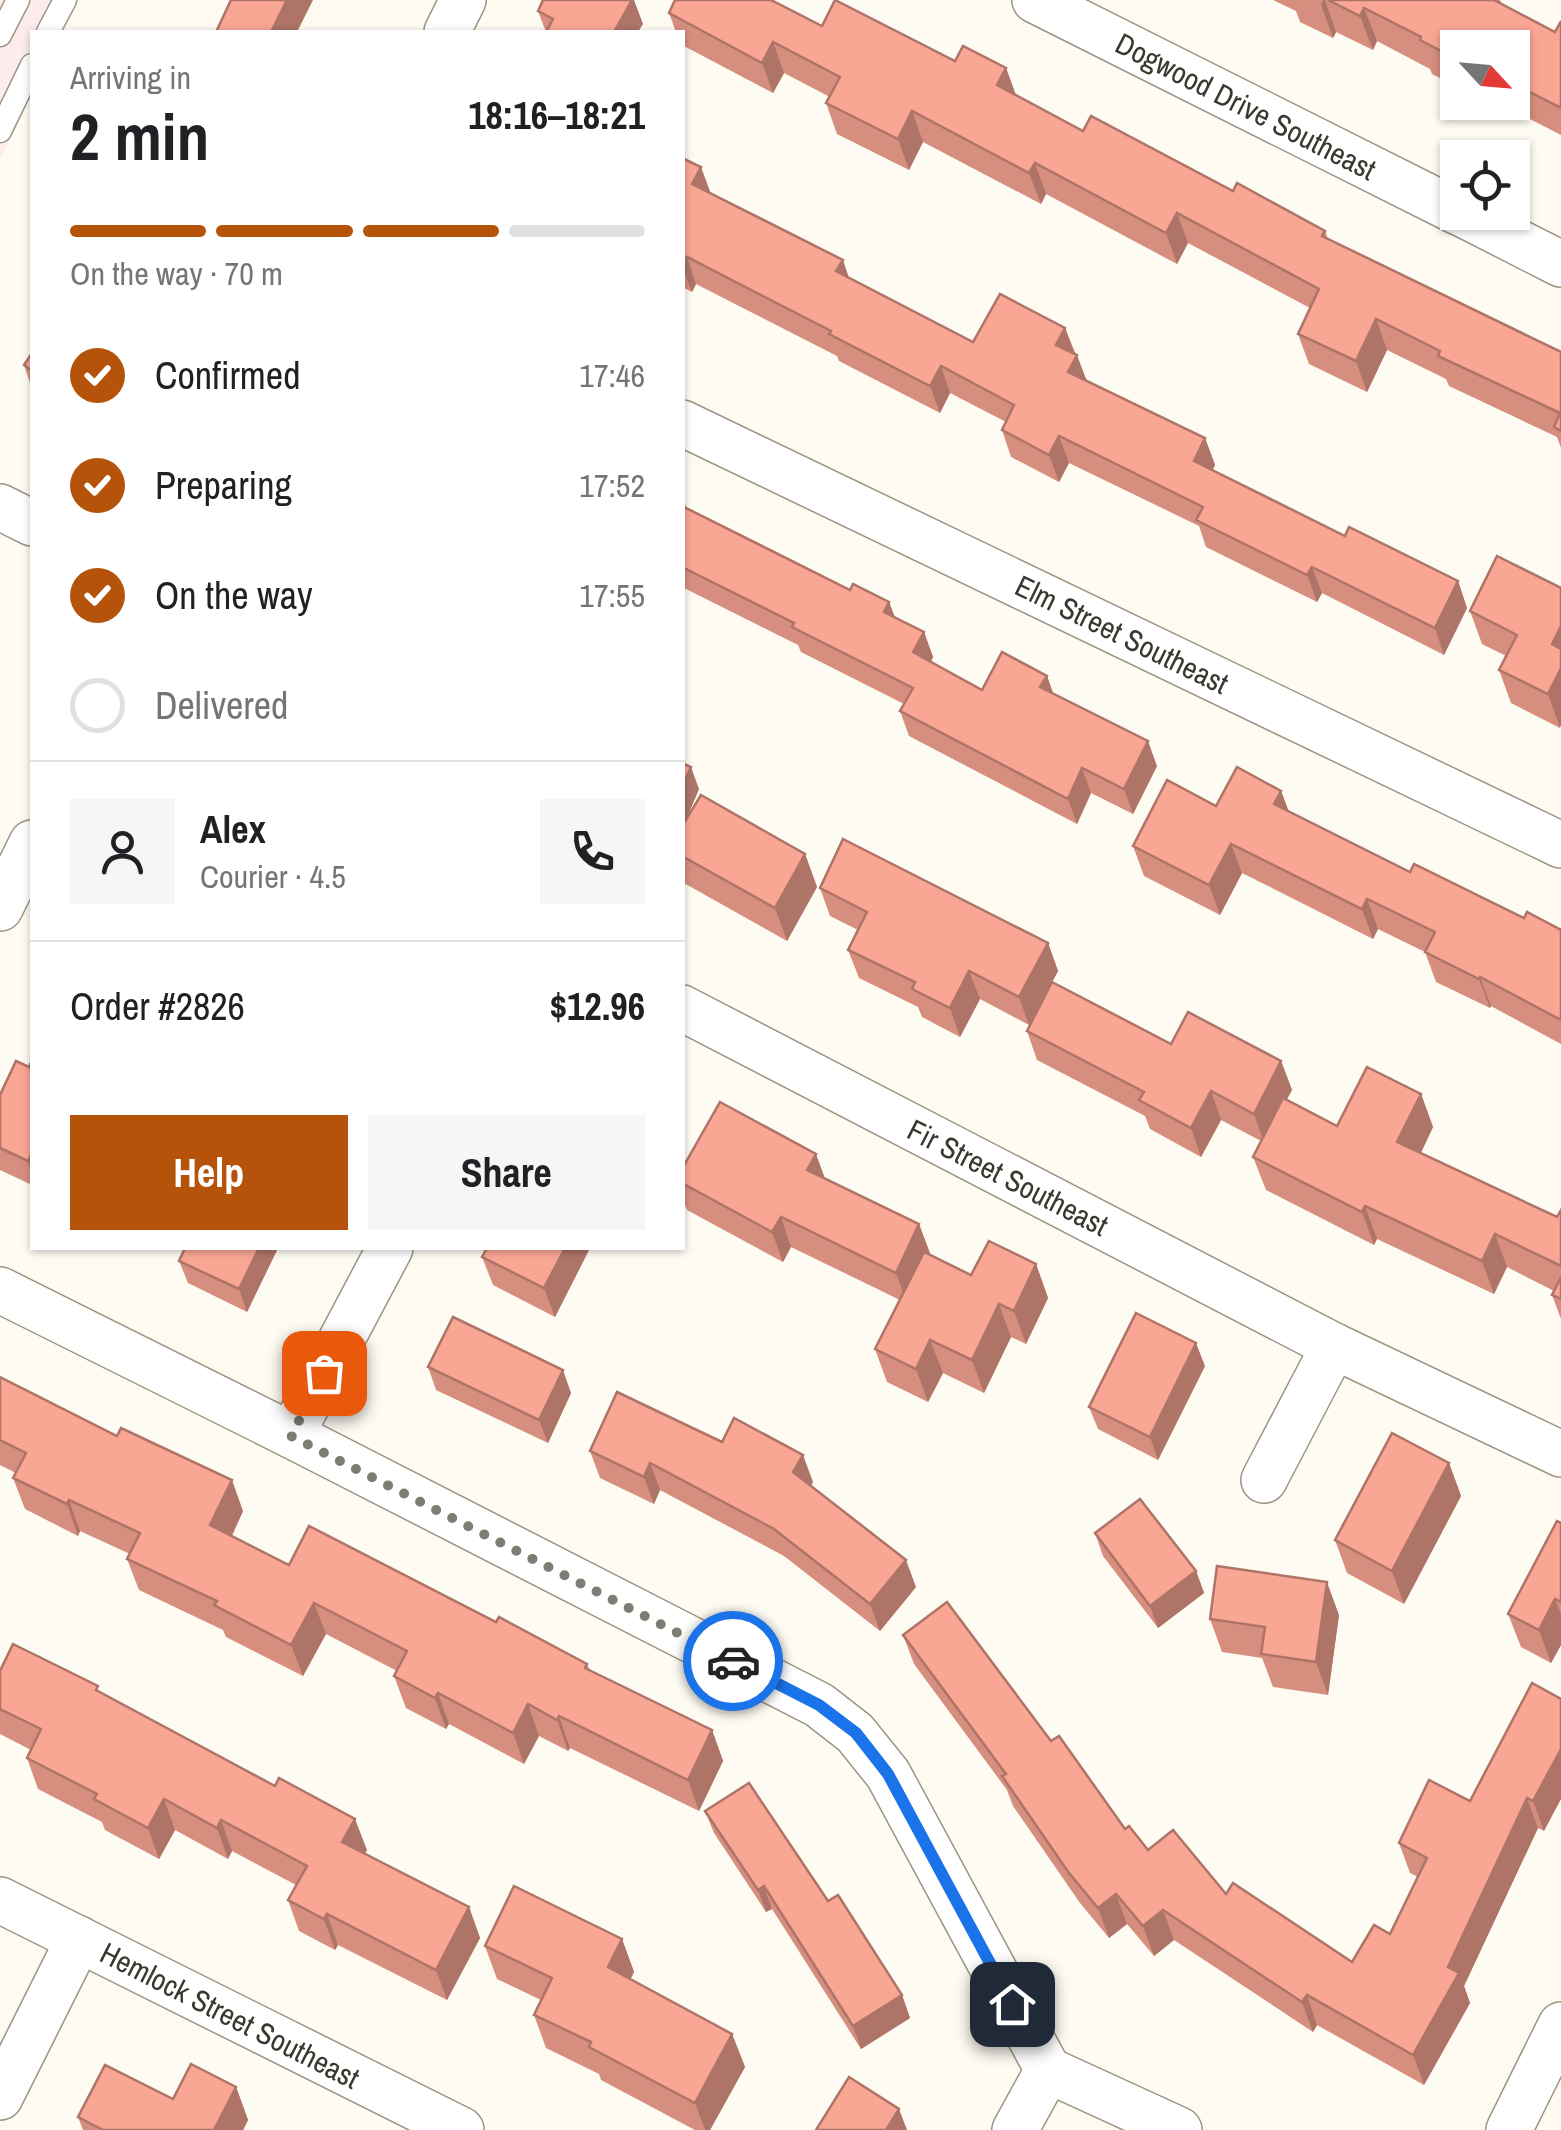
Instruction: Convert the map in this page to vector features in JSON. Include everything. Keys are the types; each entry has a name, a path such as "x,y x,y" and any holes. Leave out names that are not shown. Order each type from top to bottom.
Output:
{"street":[{"path":"448,30 463,0"},
{"name":"Dogwood Drive Southeast","path":"1035,0 1440,203"},
{"name":"Dogwood Drive Southeast","path":"1494,230 1561,264"},
{"name":"Elm Street Southeast","path":"685,424 1561,845"},
{"path":"0,507 30,522"},
{"path":"0,908 30,847"},
{"name":"Fir Street Southeast","path":"685,1010 1334,1346 1561,1454"},
{"path":"291,1436 389,1250"},
{"path":"0,1290 819,1705 856,1733 888,1774 1048,2070 1179,2130"},
{"path":"1264,1480 1334,1346"},
{"name":"Hemlock Street Southeast","path":"0,1900 461,2130"},
{"path":"0,2097 79,1940"},
{"path":"1509,2130 1561,2026"},
{"path":"1015,2130 1048,2070"}],"lane":[{"path":"0,35 18,0"},
{"path":"49,30 64,0"},
{"path":"0,131 30,69"}],"shaded area":[{"path":"0,0 79,0 64,30 30,30 30,98 0,159"}],"building":[{"path":"231,0 287,0 272,30 217,30"},
{"path":"543,0 632,0 615,30 547,30 553,19 538,11"},
{"path":"675,0 771,0 822,26 835,0 955,61 963,46 1006,68 997,85 1083,131 1091,116 1233,191 1237,183 1325,231 1322,236 1561,352 1561,431 1554,427 1560,413 1438,356 1440,351 1376,319 1356,361 1298,334 1319,289 1177,213 1166,233 1035,163 1029,173 912,111 898,139 826,103 840,77 773,42 762,63 669,13"},
{"path":"1328,0 1494,0 1555,32 1561,21 1561,108 1530,92 1530,30 1440,30 1440,50 1364,8 1360,16"},
{"path":"685,159 701,167 692,184 843,260 836,271 973,342 1000,294 1065,328 1056,345 1077,355 1068,372 1205,438 1194,461 1345,536 1349,527 1458,581 1435,628 1312,567 1307,575 1196,520 1203,507 1059,436 1049,455 1002,430 1014,405 941,366 930,386 687,257 685,260"},
{"path":"685,508 850,590 853,584 889,602 884,612 924,632 913,652 982,690 1002,652 1047,676 1040,687 1148,741 1124,789 1082,768 1068,799 900,711 913,688 792,627 794,623 685,568"},
{"path":"1497,556 1561,588 1561,626 1552,644 1561,649 1561,668 1548,694 1499,670 1517,635 1470,611"},
{"path":"1237,767 1281,791 1274,804 1410,872 1414,864 1524,918 1527,912 1561,930 1561,1020 1425,952 1435,932 1367,899 1362,909 1231,844 1209,885 1133,846 1167,780 1216,806"},
{"path":"701,795 805,854 775,908 685,858 685,821"},
{"path":"843,839 1048,943 1019,997 969,971 950,1008 912,989 915,982 848,950 867,912 820,888"},
{"path":"1052,982 1171,1044 1188,1012 1281,1061 1254,1114 1211,1091 1191,1128 1139,1100 1144,1092 1027,1031"},
{"path":"16,1061 29,1067 28,1161 0,1148 0,1095"},
{"path":"1367,1067 1421,1094 1397,1142 1557,1217 1561,1210 1561,1266 1495,1234 1482,1261 1365,1206 1362,1212 1253,1157 1283,1098 1337,1126"},
{"path":"720,1102 816,1154 807,1170 919,1224 896,1273 781,1217 772,1232 685,1185 685,1164"},
{"path":"989,1241 1036,1264 1014,1311 999,1304 972,1360 930,1340 916,1369 875,1349 924,1252 971,1275"},
{"path":"184,1250 258,1250 239,1289 179,1261"},
{"path":"486,1250 564,1250 544,1288 482,1257"},
{"path":"1561,1277 1561,1299 1552,1295"},
{"path":"1136,1313 1196,1343 1150,1437 1089,1407"},
{"path":"453,1317 563,1370 539,1420 428,1367"},
{"path":"0,1377 117,1436 121,1428 232,1480 210,1525 289,1565 309,1526 496,1622 499,1617 587,1664 585,1668 712,1730 688,1780 528,1704 513,1733 438,1693 435,1698 394,1676 407,1651 314,1603 291,1645 214,1605 217,1601 127,1559 140,1533 13,1478 26,1453 0,1440"},
{"path":"617,1392 722,1442 734,1418 803,1455 793,1472 906,1560 870,1604 774,1529 650,1463 644,1477 590,1451"},
{"path":"1392,1433 1449,1463 1392,1571 1335,1540"},
{"path":"1140,1499 1196,1571 1150,1606 1095,1533"},
{"path":"1557,1521 1561,1523 1561,1602 1555,1599 1539,1630 1508,1614"},
{"path":"1217,1566 1327,1582 1316,1662 1261,1654 1265,1627 1210,1619"},
{"path":"947,1602 1051,1741 1059,1736 1125,1829 1129,1826 1148,1850 1173,1830 1226,1894 1233,1883 1352,1962 1374,1925 1390,1934 1427,1858 1399,1843 1429,1780 1470,1801 1532,1683 1561,1699 1561,1749 1533,1801 1527,1798 1448,1967 1459,1973 1413,2055 1307,1995 1302,2002 1163,1910 1143,1926 1116,1894 1098,1908 1069,1873 1002,1776 1006,1774 903,1635"},
{"path":"13,1644 98,1686 96,1690 275,1786 279,1778 355,1819 342,1842 469,1907 436,1970 327,1914 324,1919 288,1900 307,1866 221,1820 217,1828 164,1799 148,1828 94,1799 97,1794 27,1758 41,1729 0,1709 0,1671"},
{"path":"749,1783 828,1901 838,1895 902,1995 853,2026 764,1886 758,1890 705,1811"},
{"path":"514,1886 622,1939 608,1967 732,2034 695,2103 589,2047 591,2042 534,2015 552,1978 485,1946"},
{"path":"191,2064 236,2087 214,2130 103,2130 78,2117 105,2065 173,2099"},
{"path":"849,2077 899,2109 886,2130 816,2130"}],"way so far":[{"path":"324,1373 291,1436 733,1661"}],"route":[{"path":"733,1661 819,1705 856,1733 888,1774 1012,2004"}]}
